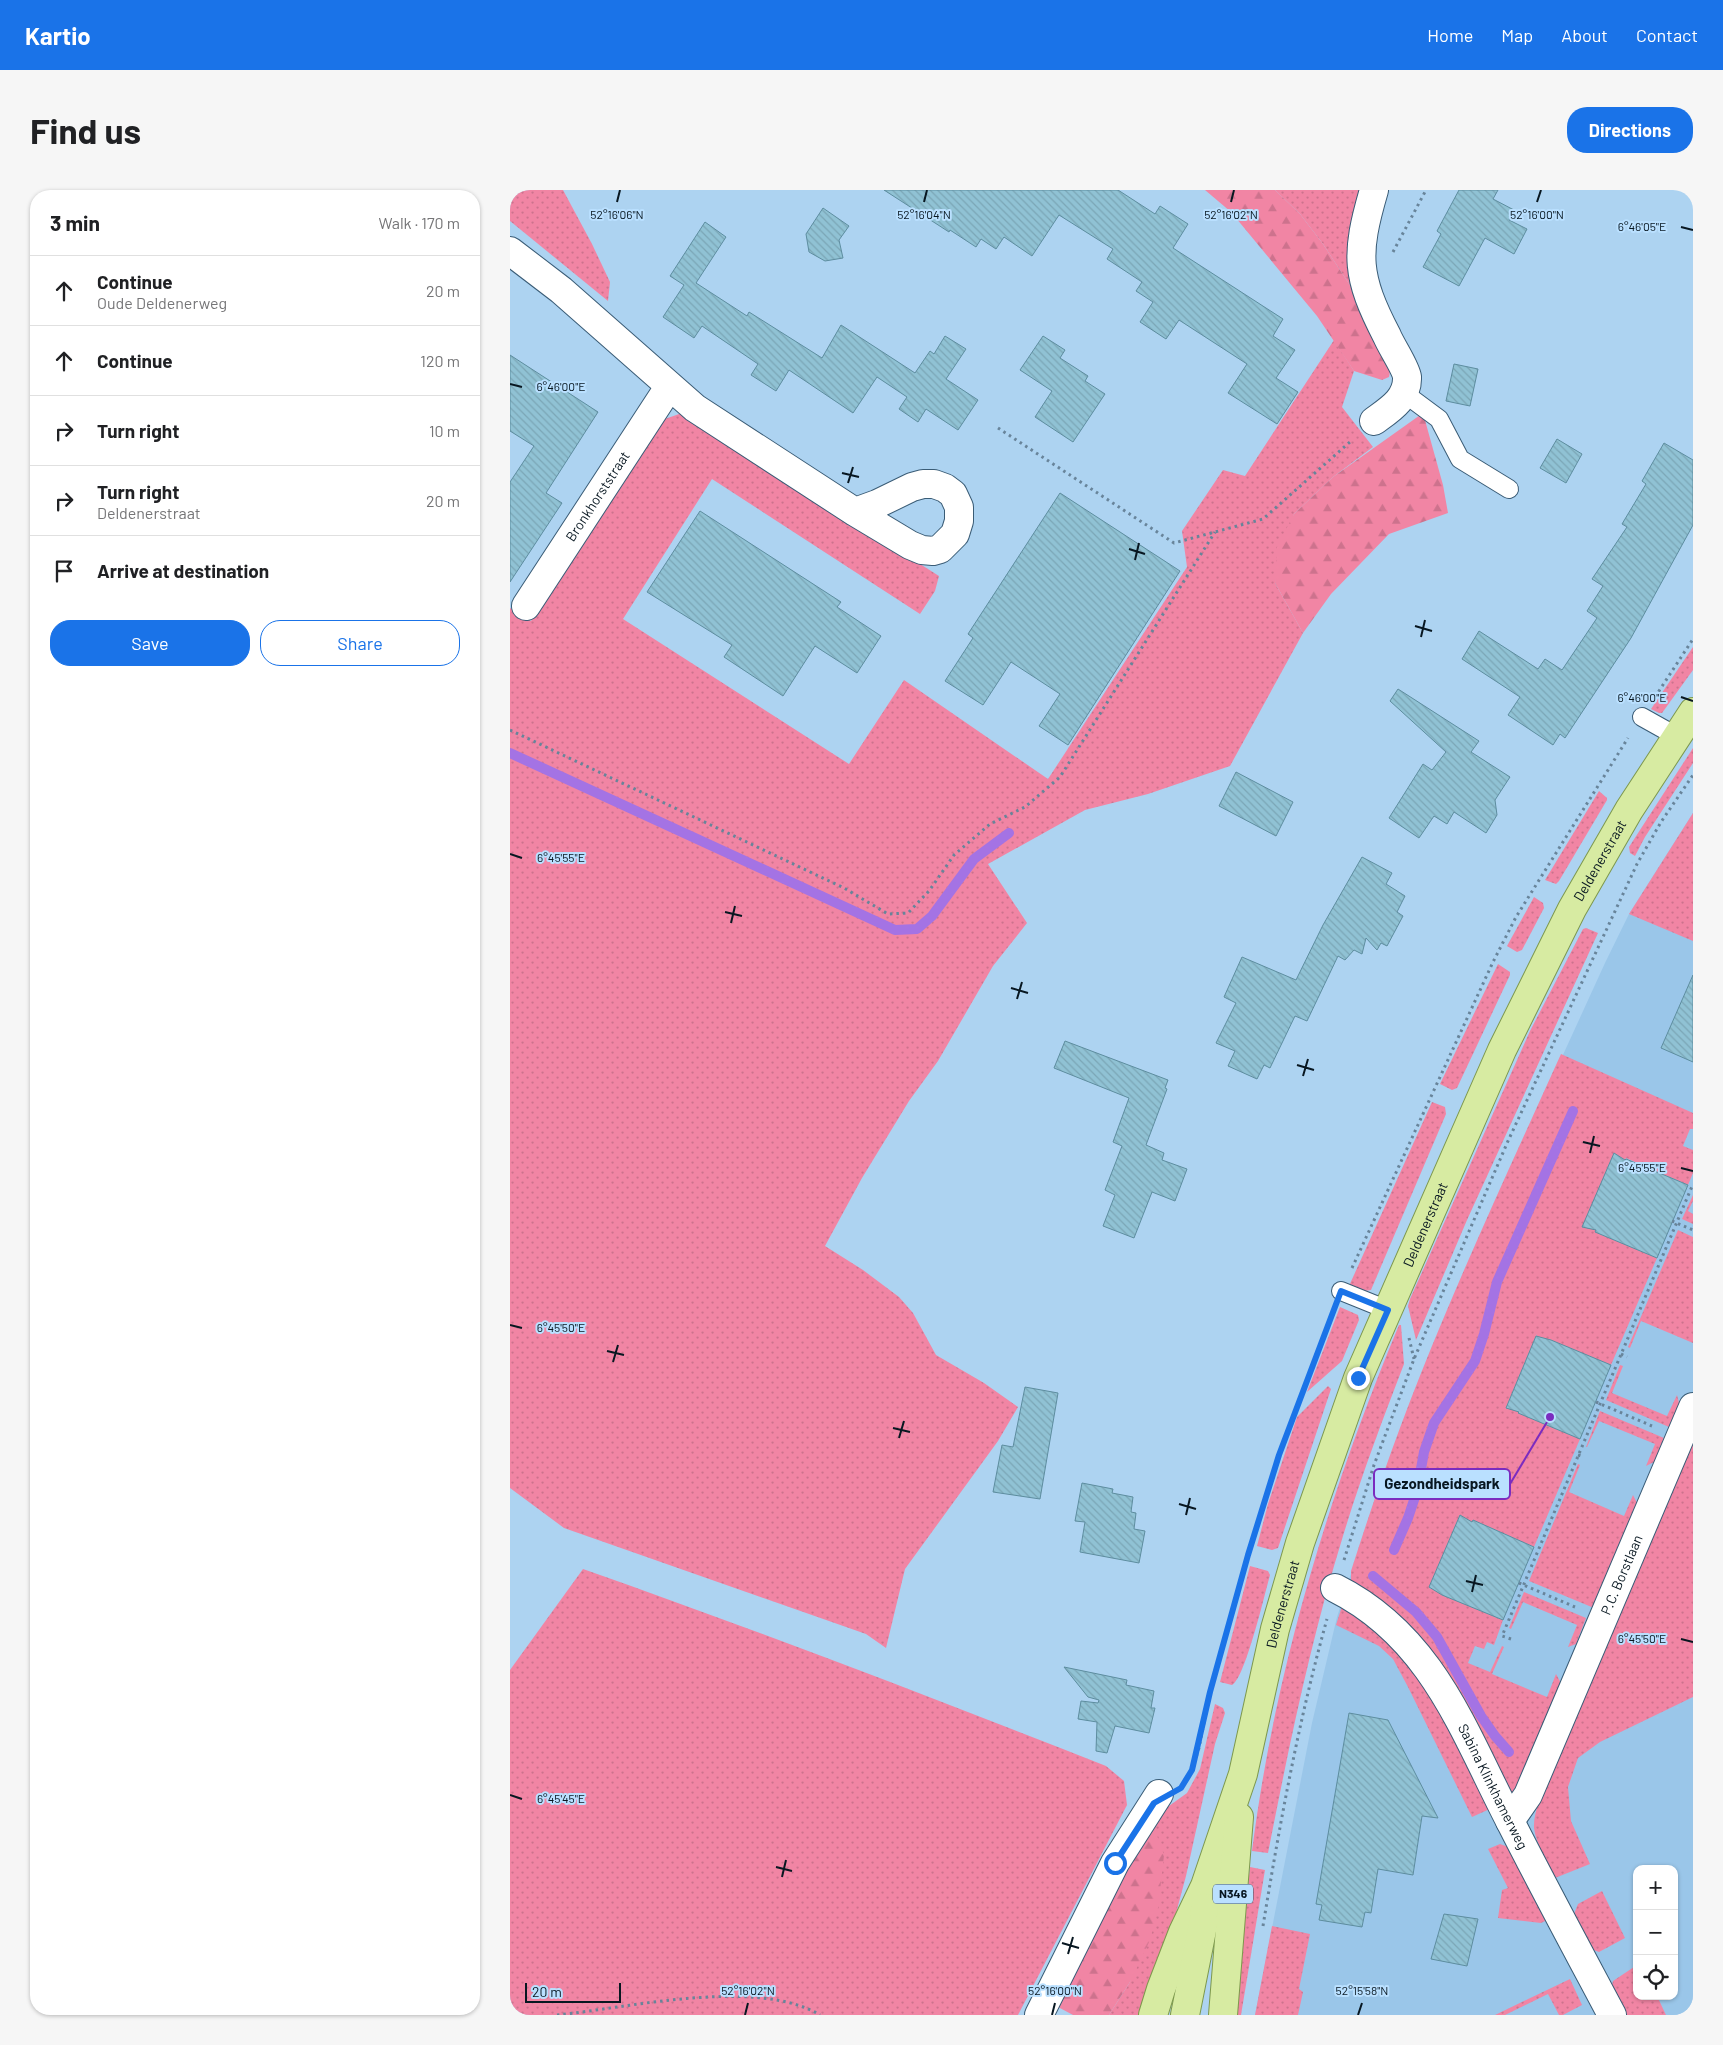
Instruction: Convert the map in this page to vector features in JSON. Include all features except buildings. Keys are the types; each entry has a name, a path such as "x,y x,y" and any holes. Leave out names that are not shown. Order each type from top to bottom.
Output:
{"main road":[{"name":"Deldenerstraat","path":"1153,2015 1171,1964 1205,1886 1243,1774 1275,1629 1300,1543 1358,1378 1502,1050 1572,909 1629,810 1693,712"},
{"name":"Deldenerstraat","path":"1222,2015 1243,1774"},
{"name":"Deldenerstraat","path":"1184,2015 1204,1920 1205,1886"}],"street":[{"path":"1374,190 1364,224 1360,250 1361,270 1368,299 1407,376 1404,393 1396,406 1374,421"},
{"path":"510,251 561,290 695,408 855,512"},
{"name":"Bronkhorststraat","path":"526,606 669,387"},
{"name":"P.C. Borstlaan","path":"1510,1821 1528,1795 1693,1407"},
{"name":"Sabina Klinkhamerweg","path":"1336,1588 1357,1599 1378,1614 1409,1644 1438,1681 1612,2015"},
{"path":"1039,2015 1115,1863 1157,1798"}],"lane":[{"path":"1404,393 1439,419 1460,459 1509,490"},
{"path":"1642,717 1676,736"},
{"path":"1341,1291 1388,1310"}],"path":[{"path":"1390,257 1426,190"},
{"path":"998,428 1174,543 1263,519 1374,421"},
{"path":"510,730 844,888 888,914 908,913 928,891 954,854 990,824 1025,807 1060,776 1215,532"},
{"path":"1157,1798 1181,1788 1192,1770 1210,1692 1253,1536 1279,1455 1341,1291 1451,1051 1516,916 1693,639"},
{"path":"1262,1928 1277,1842 1316,1658 1374,1465 1414,1359 1508,1141 1637,864 1661,822 1693,775"},
{"path":"1510,1639 1502,1636 1598,1403 1621,1354 1674,1222 1693,1184"},
{"path":"1674,1222 1693,1230"},
{"path":"1621,1354 1626,1357"},
{"path":"1598,1403 1680,1437"},
{"path":"1578,1454 1584,1457"},
{"path":"1519,1583 1603,1619"},
{"path":"556,2015 712,1996 764,1998 791,2004 820,2015"}],"shaded area":[{"path":"1693,813 1693,2015 1255,2015 1312,1723 1337,1617 1382,1477 1430,1357 1519,1151 1629,914"}],"green space":[{"path":"510,190 563,190 610,282 608,301 510,221"},
{"path":"1205,190 1275,190 1300,214 1323,244 1387,342 1392,361 1389,377 1382,380 1354,371 1317,316 1231,212"},
{"path":"1275,190 1373,190 1361,230 1387,342 1323,244 1300,214"},
{"path":"1334,340 1354,371 1342,407 1373,447 1333,477 1294,514 1275,583 1303,633 1230,766 1148,794 1085,810 988,864 1027,923 993,966 938,1061 909,1101 862,1178 825,1246 863,1270 899,1297 913,1313 936,1355 984,1383 1018,1407 998,1441 905,1569 886,1648 866,1634 564,1528 510,1488 510,608 531,621 662,420 682,413 939,576 935,591 920,614 712,479 623,619 849,764 904,680 1048,779 1187,567 1182,531 1223,470 1245,476"},
{"path":"1423,413 1443,485 1448,513 1389,534 1331,594 1303,633 1275,583 1277,547 1294,514 1333,477"},
{"path":"1693,647 1693,670 1662,713 1651,709"},
{"path":"1693,748 1693,763 1645,837 1635,856 1630,853 1629,847"},
{"path":"1599,791 1607,800 1559,881 1556,884 1545,880"},
{"path":"1693,813 1693,941 1629,914"},
{"path":"1534,897 1543,903 1544,908 1522,950 1517,952 1507,946"},
{"path":"1586,928 1598,933 1467,1220 1416,1340 1408,1306 1410,1299 1530,1031 1583,929"},
{"path":"1498,964 1510,972 1510,975 1457,1088 1452,1090 1440,1084"},
{"path":"1561,1054 1693,1113 1693,1129 1690,1129 1683,1146 1693,1150 1693,1173 1688,1185 1626,1158 1623,1164 1614,1153 1583,1227 1587,1222 1598,1226 1595,1232 1657,1258 1611,1365 1550,1340 1536,1341 1537,1334 1506,1408 1510,1402 1521,1407 1518,1413 1580,1439 1534,1547 1473,1520 1470,1526 1459,1522 1462,1516 1460,1515 1429,1588 1431,1589 1433,1583 1442,1595 1503,1620 1494,1645 1487,1642 1484,1649 1475,1646 1468,1663 1490,1672 1502,1646 1504,1647 1492,1674 1547,1697 1556,1674 1562,1685 1514,1795 1508,1796 1351,1582 1351,1571 1401,1424 1422,1370 1490,1211"},
{"path":"1432,1102 1445,1107 1446,1114 1371,1290 1364,1291 1349,1286"},
{"path":"1693,1195 1693,1201 1688,1211 1693,1214 1693,1224 1682,1219"},
{"path":"1678,1230 1693,1237 1693,1343 1641,1321 1630,1348 1628,1347"},
{"path":"1340,1307 1358,1315 1359,1320 1342,1361 1307,1392"},
{"path":"1399,1325 1401,1325 1404,1364 1364,1471 1331,1575 1301,1693 1268,1853 1252,1851 1262,1783 1275,1716 1290,1649 1308,1583 1350,1453"},
{"path":"1620,1365 1623,1366 1612,1393 1667,1416 1677,1395 1679,1403 1669,1427 1606,1400"},
{"path":"1328,1386 1331,1389 1278,1548 1272,1550 1257,1546 1268,1504 1297,1417"},
{"path":"1600,1411 1664,1438 1654,1462 1646,1466 1655,1444 1599,1421 1586,1447"},
{"path":"1693,1440 1693,1697 1600,1742 1578,1758 1568,1787 1571,1821 1590,1864 1555,1878 1535,1834 1534,1821 1537,1808 1549,1775"},
{"path":"1578,1464 1580,1465 1569,1492 1624,1516 1633,1495 1638,1505 1594,1608 1529,1581"},
{"path":"1250,1566 1268,1571 1270,1575 1243,1668 1232,1685 1220,1682"},
{"path":"583,1569 911,1690 1106,1766 1124,1781 1127,1805 1018,2015 510,2015 510,1670"},
{"path":"1524,1592 1586,1618 1576,1644 1568,1647 1577,1625 1523,1602 1511,1629 1509,1628"},
{"path":"1343,1603 1401,1641 1492,1808 1472,1817 1393,1659 1379,1646 1336,1625"},
{"path":"1215,1704 1223,1708 1225,1713 1215,1744 1186,1876 1168,1943 1142,2015 1109,2015 1130,1982 1151,1819 1187,1793 1200,1769"},
{"path":"1151,1819 1164,1855 1158,1908 1150,1940 1130,1982 1109,2015 1073,2015 1058,2007"},
{"path":"1500,1844 1511,1848 1547,1920 1541,1923 1498,1918 1502,1890 1508,1888 1488,1849"},
{"path":"1250,1867 1265,1870 1241,2015 1234,2015"},
{"path":"1602,1891 1625,1938 1599,1952 1591,1949 1574,1914 1578,1904"},
{"path":"1272,1926 1310,1934 1299,1989 1303,1992 1298,2015 1255,2015"},
{"path":"1633,1968 1633,2000 1659,2000 1666,2015 1624,2015 1611,1989 1613,1981"},
{"path":"1570,1979 1582,2005 1563,2015 1559,2015 1548,1994 1505,2015 1495,2015"}],"waterway":[{"path":"510,753 895,930 917,929 932,916 974,859 1009,833"},
{"path":"1394,1550 1417,1491 1424,1452 1434,1423 1475,1361 1497,1282 1573,1111"},
{"path":"1373,1576 1416,1612 1437,1637 1481,1716 1509,1752"}],"place":[{"name":"Gezondheidspark","path":"1550,1417"}],"route":[{"path":"1115,1863 1154,1803 1181,1788 1192,1770 1199,1748 1210,1692 1248,1555 1279,1455 1341,1291 1388,1310 1358,1378"}]}
